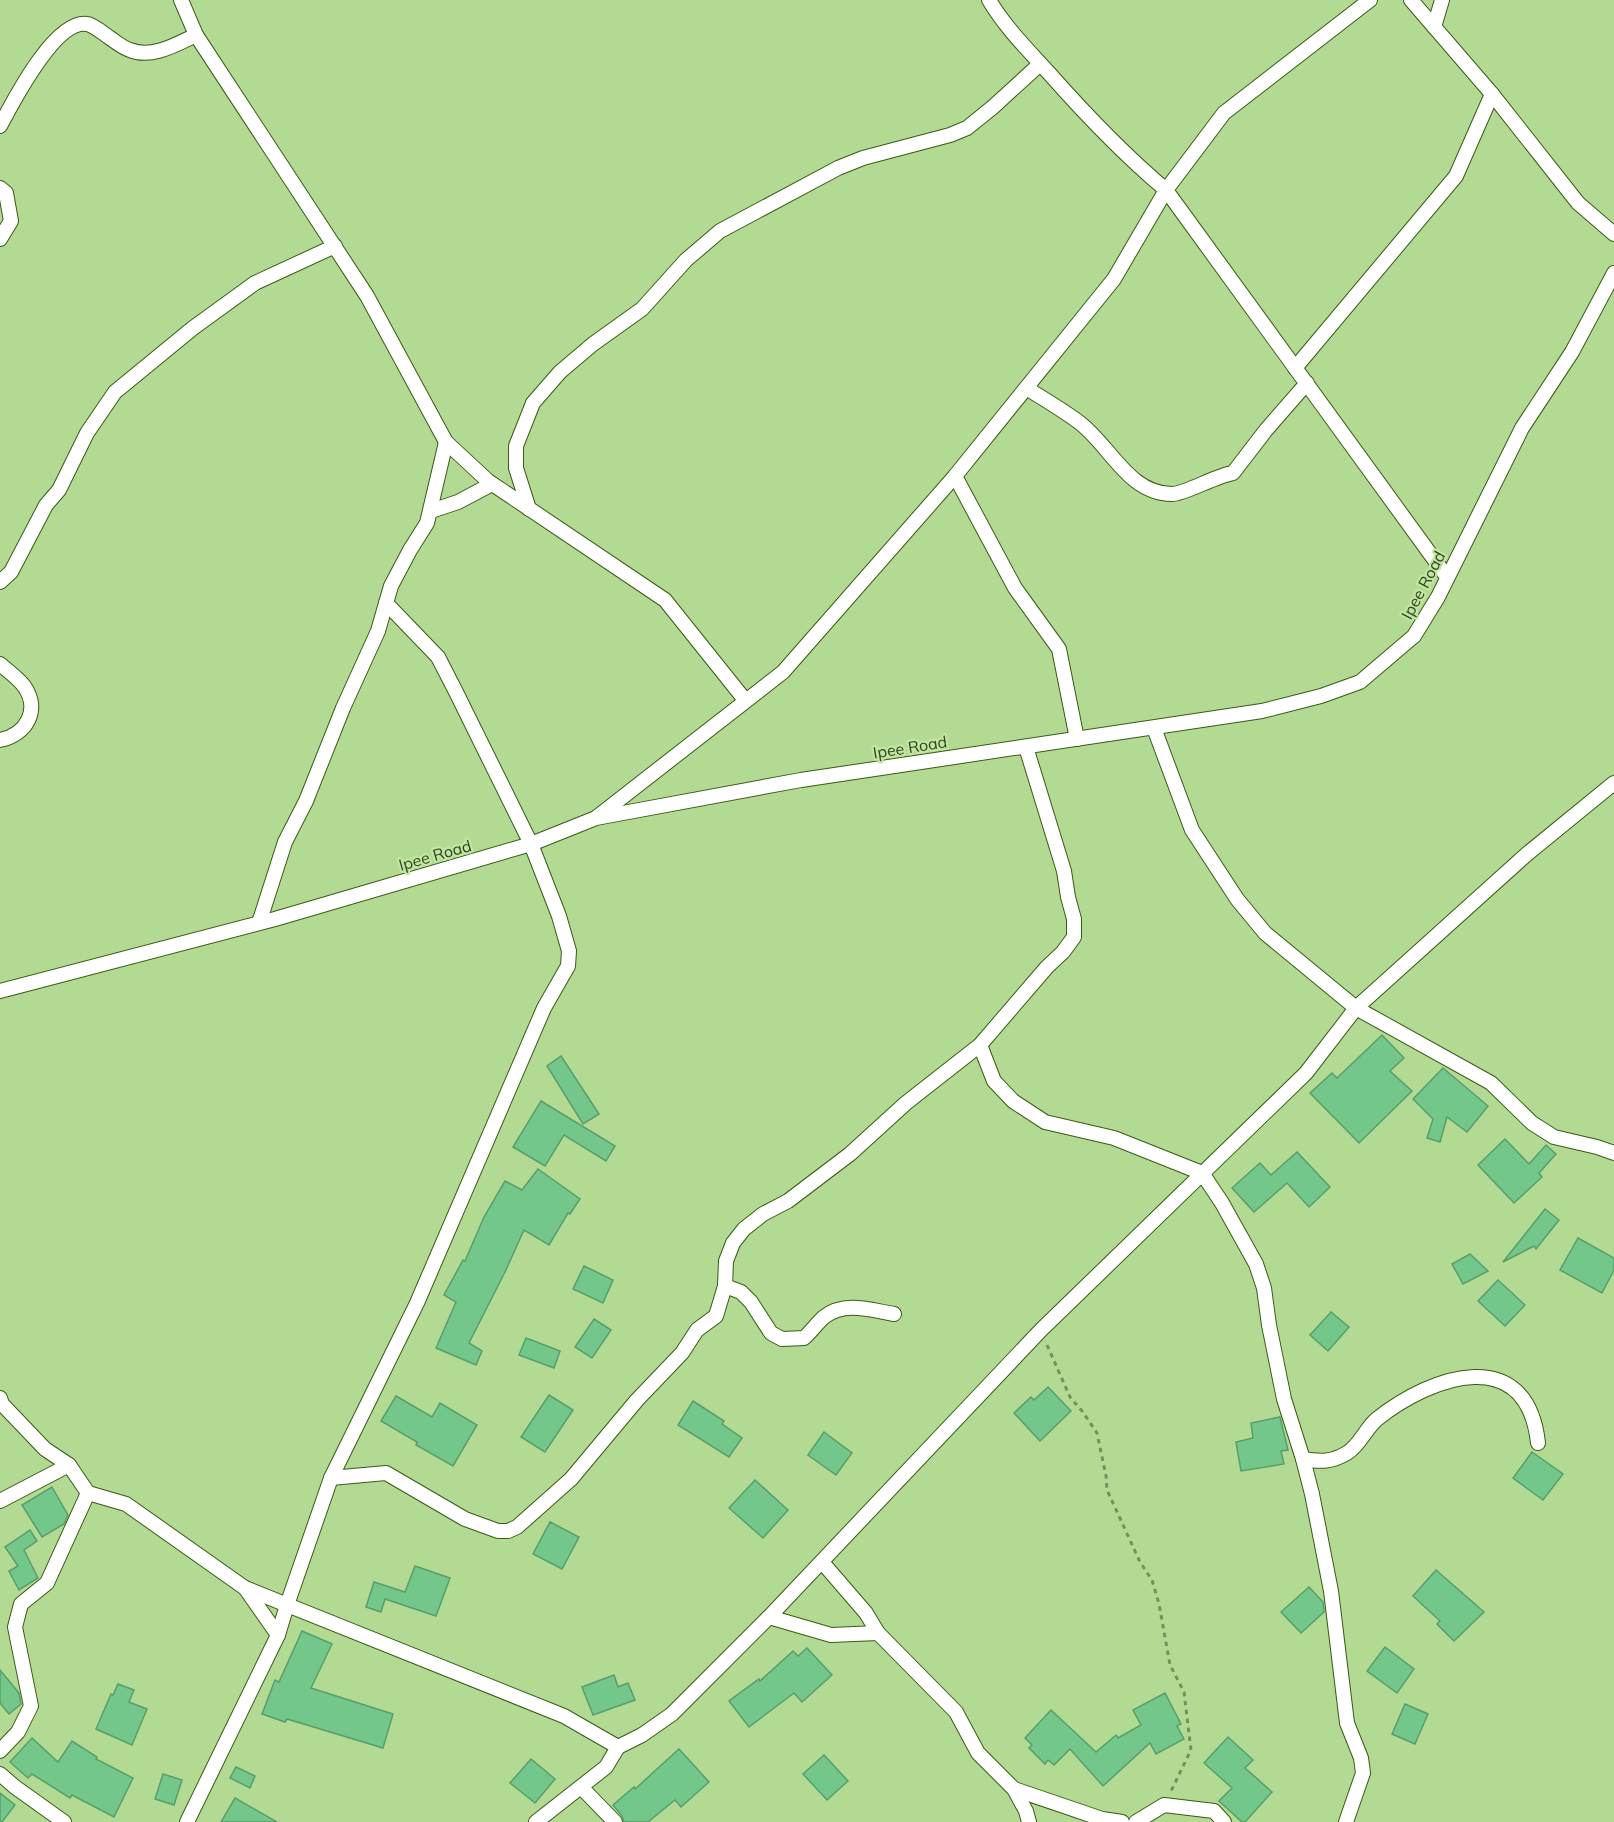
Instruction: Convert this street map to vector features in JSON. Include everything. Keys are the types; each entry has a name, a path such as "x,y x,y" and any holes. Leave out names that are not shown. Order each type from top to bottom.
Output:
{"street":[{"path":"181,0 196,35 366,296 446,442 492,484 665,600 745,700"},
{"path":"989,0 1000,17 1040,64 1128,158 1166,190 1447,577"},
{"path":"596,818 783,672 954,476 1114,279 1166,190 1224,113 1370,0"},
{"path":"1411,0 1492,94 1578,203 1614,234"},
{"path":"1434,27 1442,0"},
{"path":"0,126 27,77 63,32 76,24 89,24 132,51 167,50 196,35"},
{"path":"529,509 516,468 516,446 533,403 560,372 576,358 642,309 686,260 720,231 838,168 862,158 950,135 967,128 1040,64"},
{"path":"1295,368 1456,176 1492,94"},
{"path":"0,188 6,193 11,221 0,239"},
{"path":"0,582 11,572 46,505 60,490 87,433 115,392 193,328 255,283 335,246"},
{"name":"Ipee Road","path":"0,991 259,923 531,844 596,818 801,780 1262,711 1321,696 1360,682 1414,636 1438,597 1522,428 1572,352 1614,273"},
{"path":"1026,388 1081,423 1111,453 1128,476 1152,492 1174,494 1218,476 1233,473 1306,383"},
{"path":"259,923 285,842 306,801 343,708 378,631 398,572 428,523 446,442"},
{"path":"954,476 1015,588 1059,649 1077,739"},
{"path":"431,511 458,502 492,484"},
{"path":"187,1822 278,1635 286,1605 331,1478 417,1303 544,1008 568,966 569,951 560,916 531,844 438,657 386,603"},
{"path":"0,664 25,687 32,705 30,718 21,731 0,740"},
{"path":"1154,728 1192,830 1237,899 1265,933 1356,1008 1491,1083 1532,1123 1554,1137 1614,1153"},
{"path":"331,1478 386,1473 465,1520 498,1531 508,1531 517,1527 572,1479 637,1400 682,1353 697,1330 716,1316 725,1286 726,1261 733,1243 744,1229 763,1214 788,1201 850,1154 906,1103 980,1045 1074,937 1074,919 1064,871 1026,747"},
{"path":"536,1822 606,1767 618,1747 642,1735 672,1714 822,1562 1041,1330 1306,1073 1356,1008 1527,854 1614,783"},
{"path":"980,1045 994,1081 1013,1101 1045,1122 1114,1138 1202,1173 1242,1237 1264,1288 1284,1398 1304,1459 1331,1591 1347,1723 1361,1758 1363,1773 1346,1822"},
{"path":"725,1286 741,1292 751,1302 771,1333 782,1339 804,1338 823,1318 833,1311 845,1308 894,1314"},
{"path":"1304,1459 1320,1462 1333,1461 1350,1451 1374,1421 1397,1404 1434,1385 1455,1378 1472,1376 1491,1379 1514,1388 1528,1406 1536,1428 1538,1443"},
{"path":"0,1398 2,1404 45,1449 69,1465 88,1493 126,1504 245,1588 564,1716 618,1747"},
{"path":"0,1501 69,1465"},
{"path":"0,1751 18,1732 31,1706 15,1627 21,1605 47,1583 88,1493"},
{"path":"822,1562 866,1613 878,1633 957,1712 978,1753 1014,1789 1026,1811 1029,1822"},
{"path":"245,1588 278,1635"},
{"path":"769,1617 831,1635 878,1633"},
{"path":"0,1774 64,1822"},
{"path":"581,1787 615,1822"},
{"path":"1014,1789 1102,1820 1122,1822"},
{"path":"1136,1822 1164,1804 1214,1811 1224,1822"}],"path":[{"path":"1041,1330 1070,1397 1097,1433 1107,1490 1140,1562 1152,1580 1159,1604 1170,1665 1184,1692 1191,1750 1164,1804"}],"building":[{"path":"1382,1035 1404,1058 1390,1071 1412,1091 1359,1143 1310,1093 1332,1073 1337,1078"},
{"path":"561,1056 599,1114 583,1124 547,1066"},
{"path":"1443,1068 1488,1106 1467,1132 1447,1117 1440,1142 1427,1138 1433,1119 1413,1099"},
{"path":"541,1101 615,1146 606,1161 564,1135 545,1166 513,1147"},
{"path":"1505,1139 1529,1164 1546,1145 1556,1154 1539,1173 1542,1177 1514,1203 1478,1165"},
{"path":"1297,1152 1330,1187 1309,1207 1287,1183 1254,1212 1232,1188 1260,1163 1271,1175"},
{"path":"538,1169 580,1199 570,1214 568,1213 549,1245 524,1230 469,1343 482,1351 476,1365 436,1348 456,1302 444,1295 463,1260 465,1261 484,1217 505,1181 522,1190"},
{"path":"1545,1209 1559,1220 1536,1249 1534,1246 1503,1262"},
{"path":"1578,1238 1614,1258 1614,1270 1602,1293 1560,1270"},
{"path":"1470,1254 1488,1271 1463,1284 1452,1264"},
{"path":"584,1266 613,1280 603,1303 573,1289"},
{"path":"1498,1280 1525,1305 1505,1326 1478,1301"},
{"path":"1331,1312 1349,1327 1328,1351 1310,1335"},
{"path":"594,1319 611,1330 592,1358 575,1347"},
{"path":"526,1338 560,1351 554,1368 519,1355"},
{"path":"1048,1387 1071,1411 1040,1441 1014,1413 1031,1397 1034,1400"},
{"path":"549,1395 573,1410 545,1452 521,1437"},
{"path":"396,1396 432,1417 440,1403 477,1425 453,1466 416,1445 417,1442 381,1421"},
{"path":"693,1401 724,1421 722,1424 742,1438 729,1457 678,1425"},
{"path":"1280,1417 1288,1450 1281,1451 1284,1464 1241,1471 1236,1442 1253,1438 1251,1423"},
{"path":"824,1432 852,1453 836,1475 808,1455"},
{"path":"1532,1452 1563,1474 1543,1500 1513,1478"},
{"path":"755,1480 788,1510 763,1538 729,1508"},
{"path":"52,1487 68,1515 64,1524 42,1537 22,1505"},
{"path":"550,1522 579,1537 562,1569 533,1554"},
{"path":"30,1530 37,1541 24,1550 38,1578 19,1590 9,1571 18,1566 5,1547"},
{"path":"415,1566 450,1578 436,1616 385,1599 381,1612 366,1607 374,1582 405,1592"},
{"path":"1436,1570 1484,1612 1454,1641 1437,1624 1440,1621 1413,1596"},
{"path":"1309,1587 1323,1602 1324,1612 1301,1633 1281,1612"},
{"path":"302,1631 332,1644 311,1688 393,1714 383,1748 287,1719 285,1722 262,1714 275,1680 279,1682"},
{"path":"1385,1647 1414,1669 1397,1693 1367,1671"},
{"path":"807,1648 832,1675 802,1702 794,1693 749,1727 729,1701 759,1679 760,1681 793,1651 798,1656"},
{"path":"0,1670 19,1693 21,1704 9,1714 0,1703"},
{"path":"614,1675 618,1687 628,1683 635,1700 593,1715 582,1687"},
{"path":"118,1684 134,1690 129,1702 147,1709 132,1745 96,1729 111,1694 113,1695"},
{"path":"1165,1693 1181,1724 1177,1726 1184,1739 1156,1754 1150,1743 1103,1786 1070,1749 1054,1765 1048,1760 1045,1764 1029,1748 1032,1745 1025,1738 1051,1710 1096,1752 1116,1735 1118,1738 1141,1725 1133,1710"},
{"path":"1405,1704 1428,1714 1415,1744 1392,1734"},
{"path":"1228,1737 1253,1760 1245,1768 1272,1792 1245,1822 1242,1822 1219,1801 1232,1788 1204,1763"},
{"path":"32,1738 58,1762 72,1741 97,1757 96,1759 133,1778 114,1817 72,1795 70,1798 32,1774 28,1778 10,1762"},
{"path":"679,1749 709,1782 681,1807 675,1800 648,1822 624,1822 613,1805 634,1787 635,1789"},
{"path":"824,1755 848,1781 827,1800 803,1774"},
{"path":"531,1759 555,1779 535,1803 510,1783"},
{"path":"236,1767 255,1776 250,1788 230,1778"},
{"path":"163,1774 182,1780 174,1805 155,1799"},
{"path":"0,1793 15,1805 2,1822 0,1822"},
{"path":"235,1798 277,1822 221,1822"}]}
